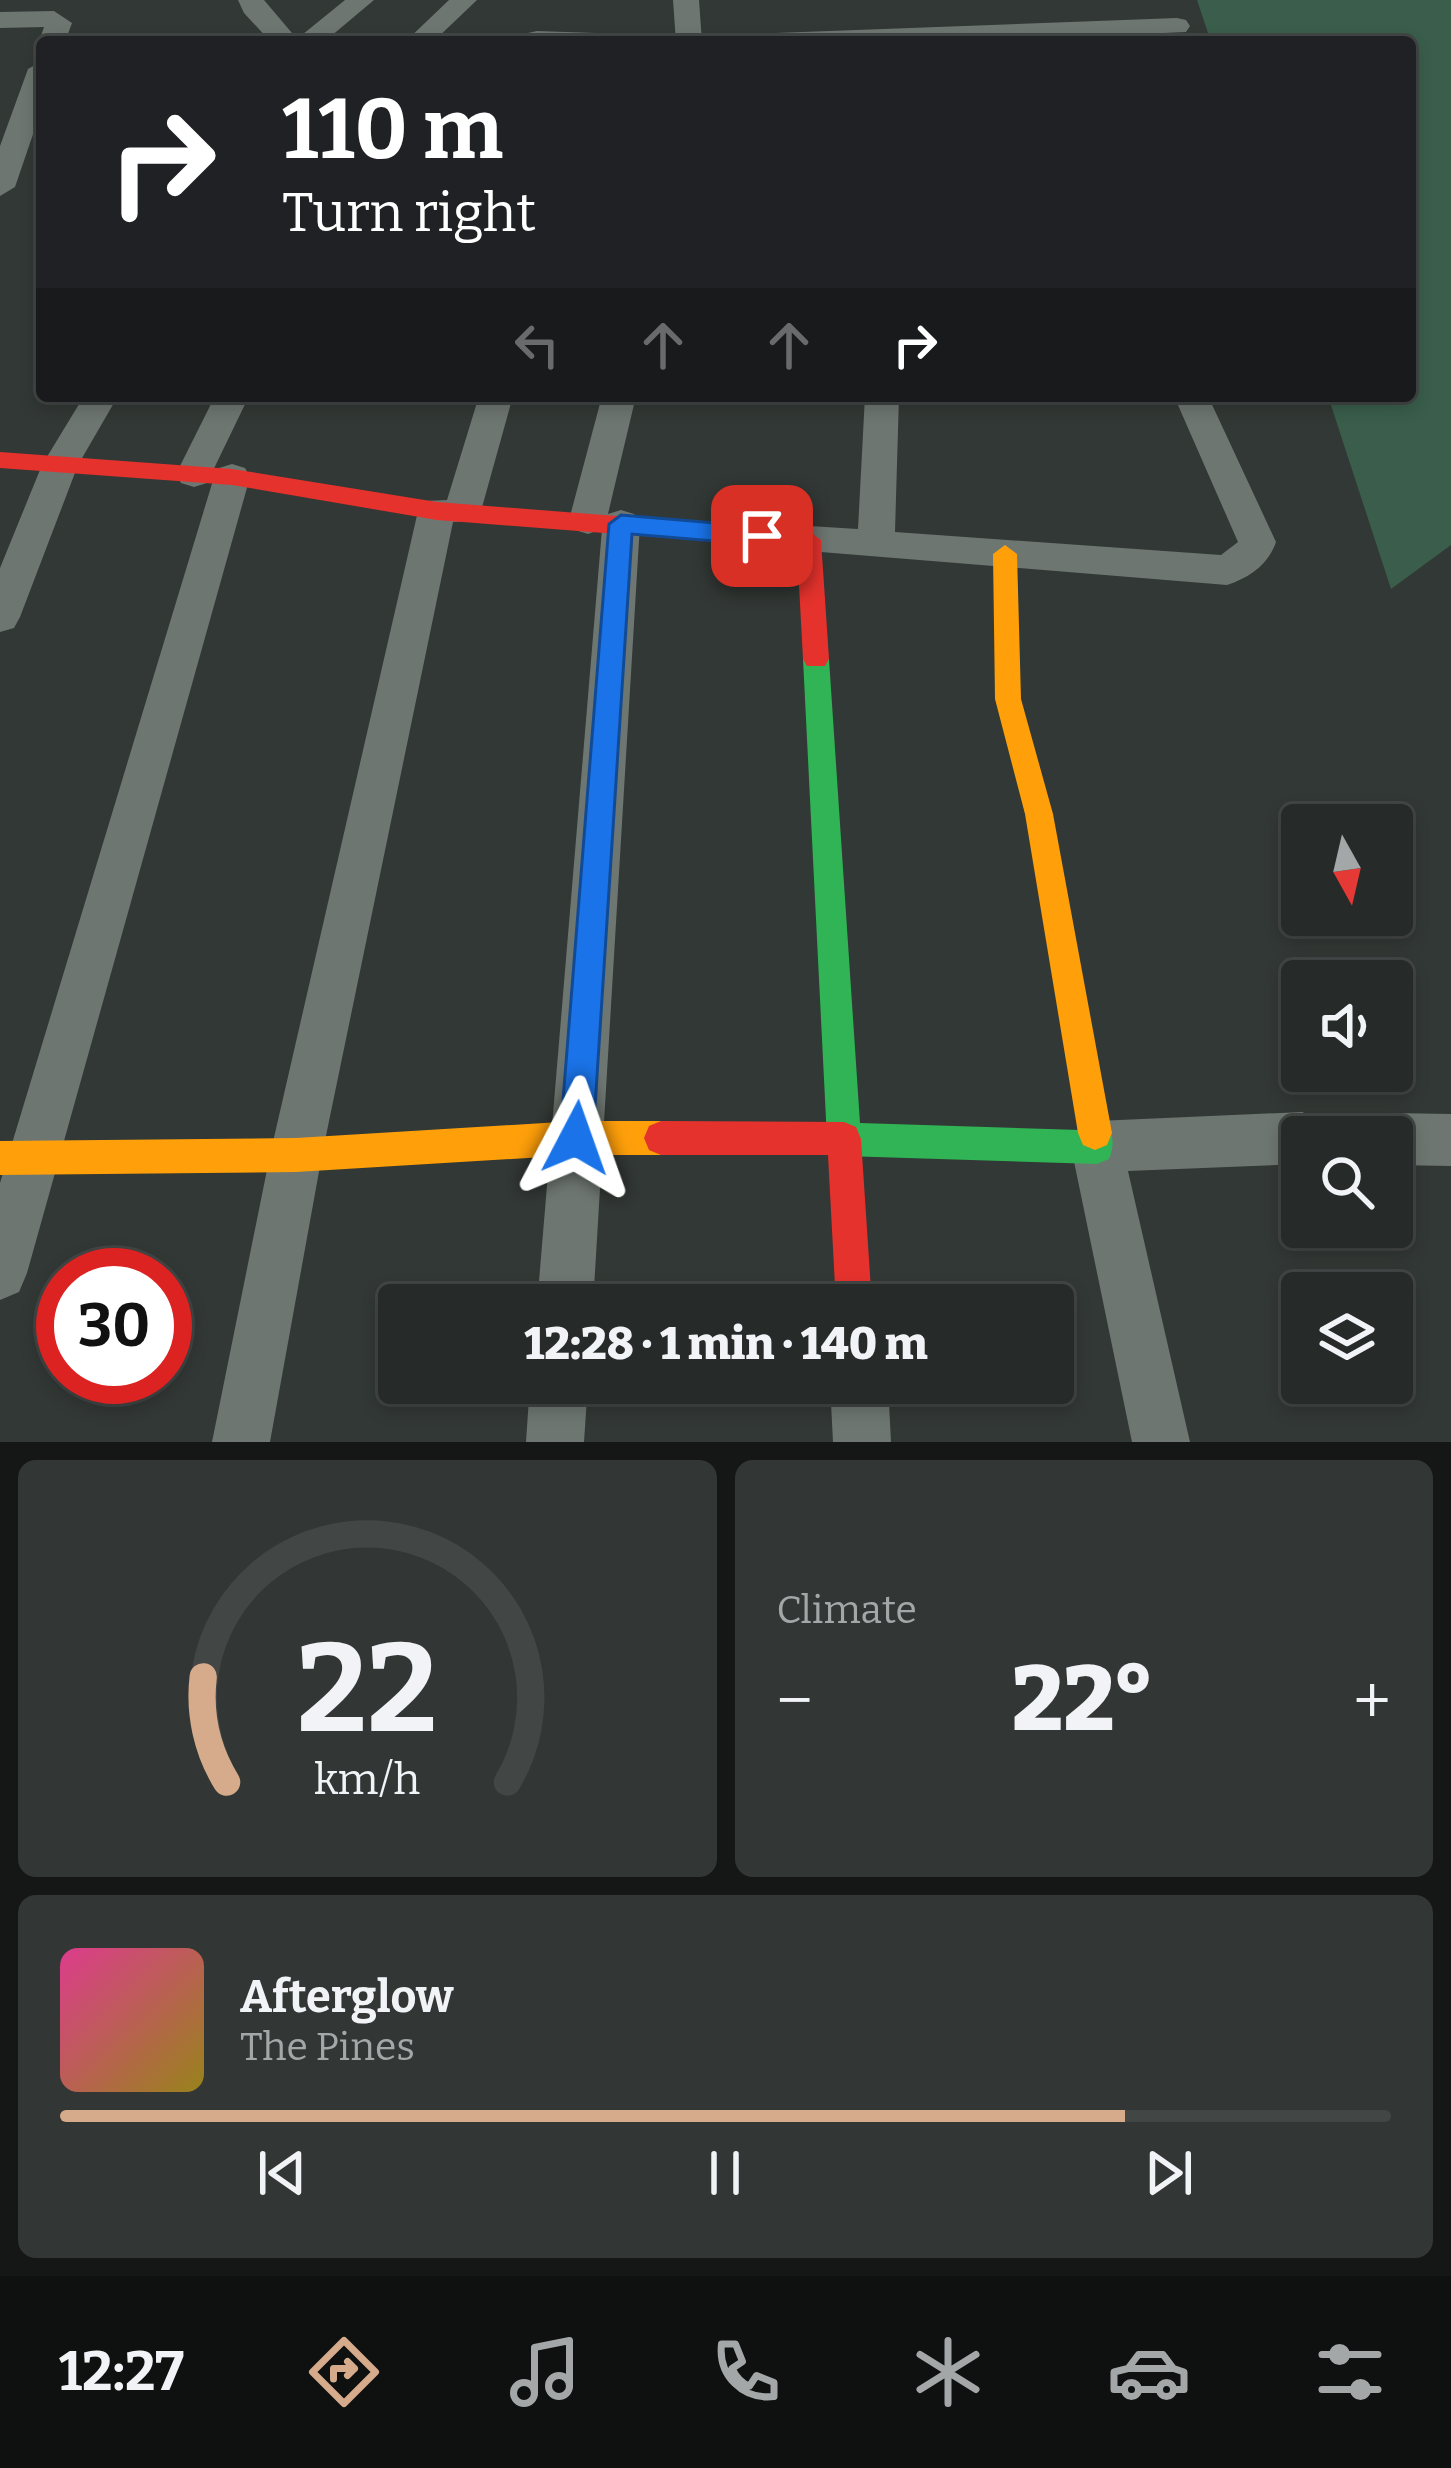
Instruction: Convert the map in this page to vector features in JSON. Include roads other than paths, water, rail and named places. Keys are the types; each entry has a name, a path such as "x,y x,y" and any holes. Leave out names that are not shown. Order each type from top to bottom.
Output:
{"street":[{"path":"251,0 280,36"},
{"path":"316,36 361,0"},
{"path":"425,36 464,0"},
{"path":"686,0 689,36"},
{"path":"1045,0 1058,36 1178,26"},
{"path":"0,20 58,20 54,36"},
{"path":"2,182 36,86"},
{"path":"2,182 36,175"},
{"path":"0,617 60,465 97,402"},
{"path":"0,1273 16,1158 231,402"},
{"path":"242,1442 296,1155 449,511 494,402"},
{"path":"566,1284 604,522 618,402"},
{"path":"876,543 882,402"},
{"path":"0,460 213,476 449,511 1227,571 1244,562 1257,542 1193,402"},
{"path":"809,540 853,1284"},
{"path":"1005,554 1008,699 1039,814 1097,1147 1161,1442"},
{"path":"16,1158 296,1155 576,1138 844,1139 1097,1147 1281,1139"},
{"path":"1413,1139 1451,1140"},
{"path":"555,1442 558,1404"},
{"path":"860,1404 862,1442"}]}
